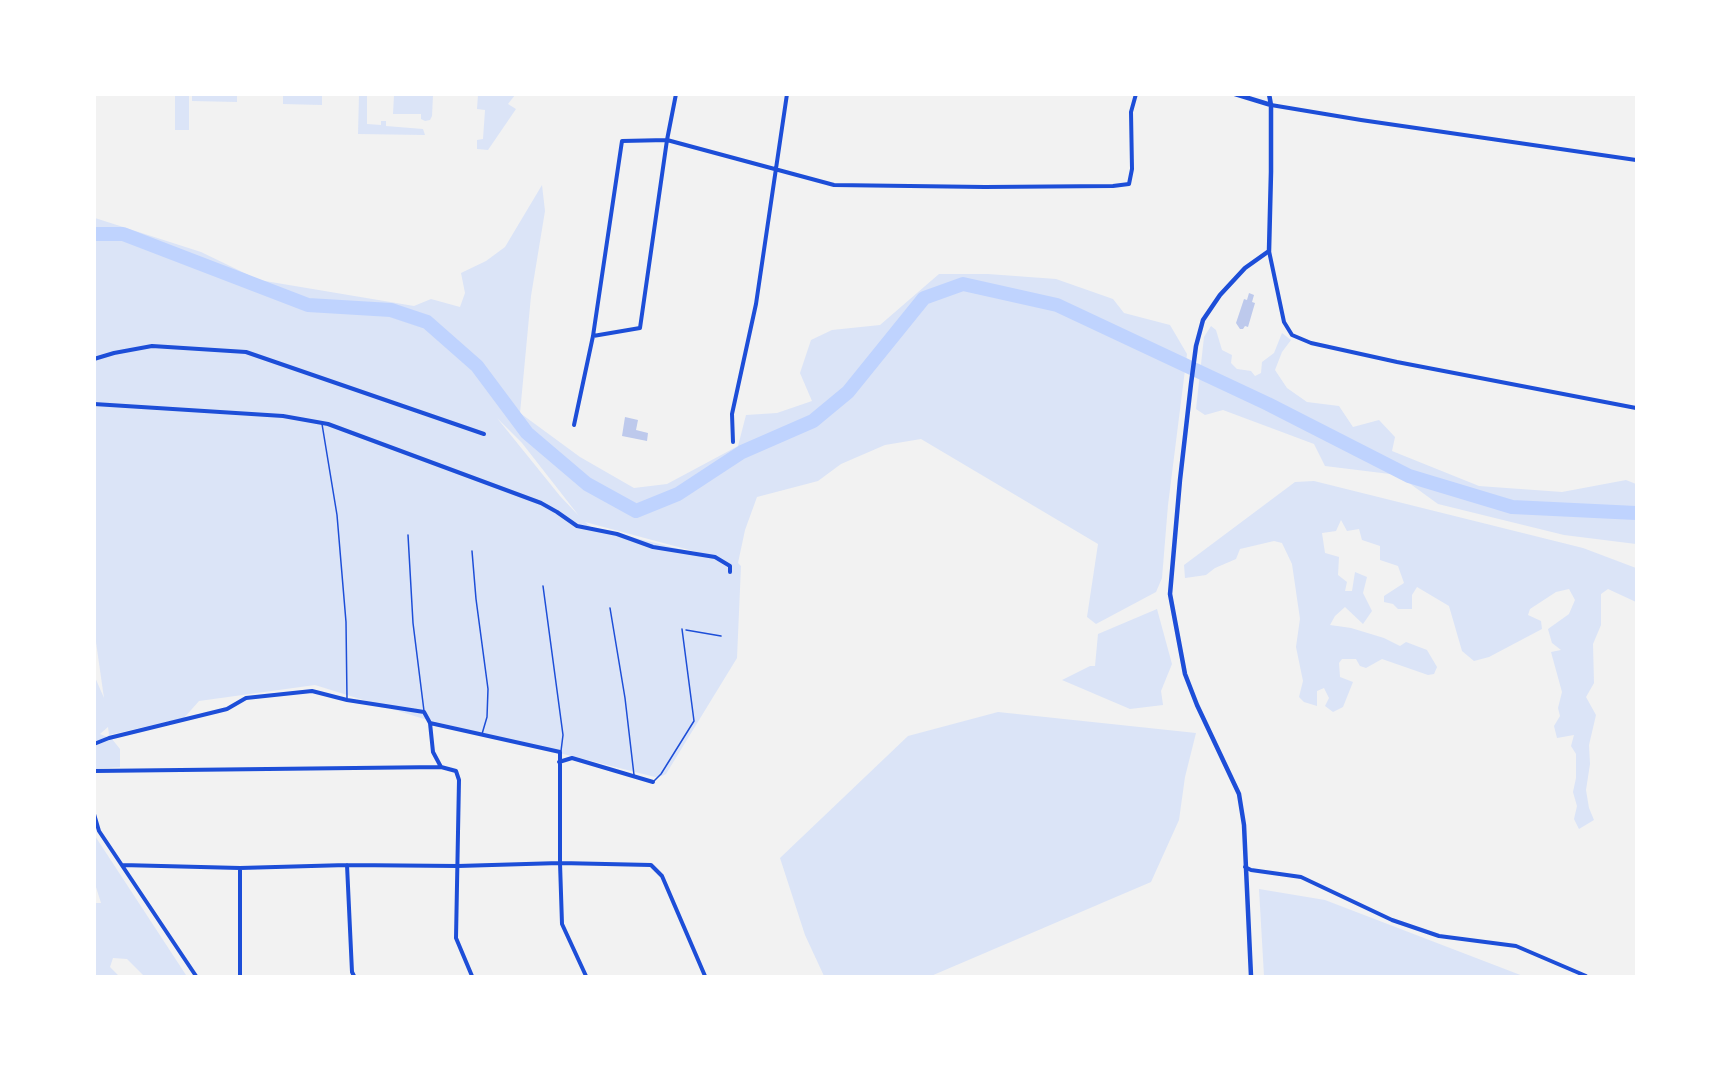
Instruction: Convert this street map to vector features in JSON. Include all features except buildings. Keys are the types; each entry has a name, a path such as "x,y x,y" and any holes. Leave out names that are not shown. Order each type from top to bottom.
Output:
{"street":[{"path":"593,336 640,328 667,140 676,94"},
{"path":"733,442 732,414 756,304 787,94"},
{"path":"574,425 593,336 622,141 667,140 834,185 1113,186 1129,184 1132,169 1131,112 1136,94"},
{"path":"1235,94 1271,105 1361,120 1636,160"},
{"path":"1269,94 1271,105 1269,251 1284,322 1292,335 1311,343 1396,362 1636,408"},
{"path":"1251,976 1244,825 1239,794 1185,674 1170,594 1191,384 1196,346 1203,320 1220,295 1245,268 1269,251"},
{"path":"94,359 152,346 246,352 484,435"},
{"path":"94,404 283,416 321,423 541,503 576,526 617,534 653,547 715,557 730,566 730,572"},
{"path":"94,744 109,738 227,709 246,698 312,691 347,700 424,712 430,723 433,752 441,767"},
{"path":"430,723 561,752 559,762 562,924 586,976"},
{"path":"559,762 572,758 653,782"},
{"path":"94,771 441,767 456,771 459,780 456,938 472,976"},
{"path":"94,814 99,831 196,976"},
{"path":"122,865 240,868 560,863 651,865 662,876 705,976"},
{"path":"347,865 354,976"},
{"path":"1245,867 1251,870 1301,877 1402,923 1439,936 1516,946 1586,976"},
{"path":"240,868 240,976"}],"lane":[{"path":"321,423 337,515 346,622 347,700"},
{"path":"408,535 413,624 424,712"},
{"path":"472,551 488,689 487,717 482,734"},
{"path":"543,586 562,735 561,752"},
{"path":"610,608 625,698 634,776"},
{"path":"653,782 662,774 694,721 682,629"}],"path":[{"path":"682,629 722,636"}],"shaded area":[{"path":"367,94 367,124 381,125 381,121 386,121 386,126 423,129 425,135 358,134 359,95"},
{"path":"175,95 189,95 189,130 175,130"},
{"path":"192,95 237,95 237,102 192,101"},
{"path":"283,95 322,95 322,105 283,104"},
{"path":"394,95 433,95 430,120 421,119 421,114 393,114"},
{"path":"478,95 515,95 508,104 516,109 488,150 477,149 477,140 483,139 485,110 477,109"},
{"path":"542,185 545,211 531,296 520,413 580,457 634,488 667,484 738,446 746,415 777,413 812,401 800,373 811,340 832,330 880,325 939,274 988,274 1056,279 1113,299 1124,313 1170,325 1187,354 1168,505 1162,578 1156,592 1096,624 1087,617 1098,544 921,439 885,445 841,464 818,481 757,497 745,530 738,563 741,566 737,658 666,774 662,776 655,777 424,719 315,685 199,701 184,718 109,735 108,727 100,734 112,739 120,749 120,767 95,769 94,675 104,698 94,628 95,218 201,252 259,280 414,306 431,299 460,307 465,293 461,273 486,261 505,247","holes":["497,418 522,443 579,516 560,496","585,522 708,555 708,556 591,527"]},
{"path":"1211,326 1216,330 1222,350 1232,355 1231,363 1237,369 1251,371 1255,376 1261,373 1262,362 1274,353 1282,333 1291,340 1282,352 1275,370 1287,388 1307,402 1339,406 1353,427 1379,420 1395,437 1392,451 1479,486 1562,492 1626,480 1636,484 1636,544 1564,535 1438,504 1398,475 1325,466 1314,444 1223,410 1205,415 1196,409 1204,337"},
{"path":"1314,481 1583,548 1636,568 1636,602 1608,589 1601,594 1601,625 1593,644 1594,683 1586,697 1596,715 1589,745 1590,764 1586,790 1594,820 1579,829 1574,819 1577,806 1573,792 1576,778 1576,754 1571,746 1574,735 1557,738 1554,726 1560,716 1558,708 1562,692 1551,652 1561,650 1552,643 1548,629 1569,614 1575,600 1569,589 1556,592 1530,609 1528,615 1541,621 1542,629 1489,657 1474,661 1462,651 1449,606 1417,587 1412,595 1412,609 1398,609 1393,604 1384,602 1384,596 1404,583 1398,566 1380,560 1380,546 1362,540 1359,529 1347,531 1341,520 1336,531 1322,533 1325,553 1339,557 1338,575 1347,582 1345,591 1352,591 1355,572 1367,577 1363,593 1372,611 1363,624 1345,607 1335,616 1330,625 1351,628 1384,638 1400,646 1406,642 1427,650 1437,667 1434,674 1428,675 1382,659 1366,668 1360,666 1356,659 1342,659 1339,663 1340,677 1353,682 1343,707 1333,712 1325,706 1329,698 1324,688 1317,691 1317,706 1304,702 1299,697 1303,681 1296,647 1300,619 1292,564 1282,543 1274,541 1240,549 1236,559 1215,568 1206,575 1185,578 1184,565 1295,482"},
{"path":"1157,609 1172,664 1161,691 1163,705 1130,709 1062,680 1090,666 1095,666 1098,634"},
{"path":"998,712 1196,733 1185,777 1179,820 1151,882 931,976 824,976 805,935 780,858 908,736"},
{"path":"95,836 186,975 144,976 127,959 113,958 110,967 119,976 95,976 95,903 101,903 95,884"},
{"path":"1259,889 1325,900 1523,976 1264,976"}],"waterway":[{"path":"94,234 123,234 308,305 391,310 427,322 477,366 527,433 587,484 636,511 678,494 742,452 813,421 848,392 924,298 963,284 1057,305 1268,404 1409,476 1512,507 1636,513"}]}
